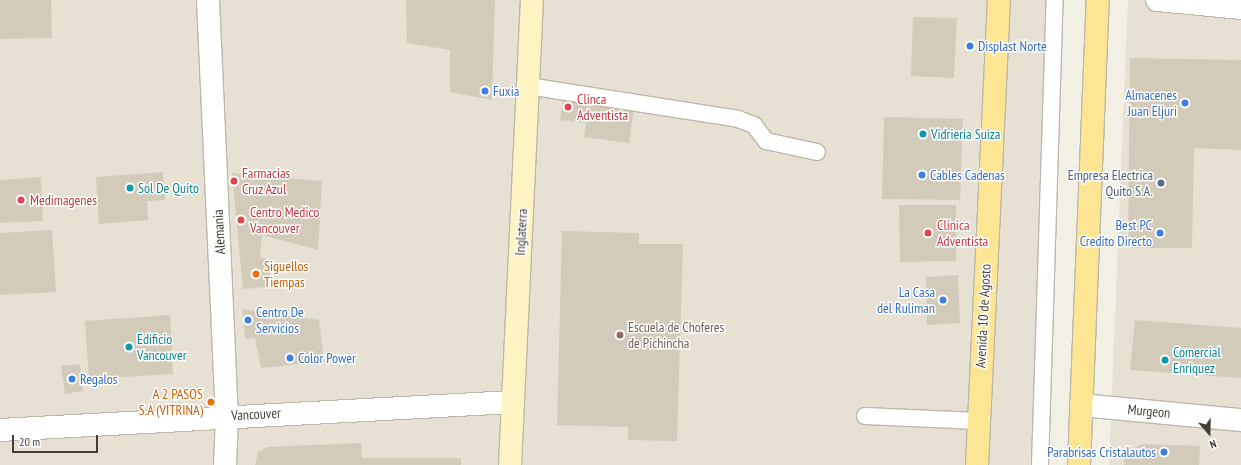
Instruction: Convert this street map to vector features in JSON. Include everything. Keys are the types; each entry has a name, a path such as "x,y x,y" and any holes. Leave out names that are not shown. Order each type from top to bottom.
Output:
{"main road":[{"name":"Avenida 10 de Agosto","path":"977,465 1000,0"},
{"path":"1079,465 1098,0"}],"street":[{"name":"Alemania","path":"208,0 227,416 225,465"},
{"name":"Inglaterra","path":"510,465 532,0"},
{"path":"1157,0 1241,8"},
{"name":"Vancouver","path":"0,430 227,416 512,402"},
{"name":"Murgeon","path":"1081,405 1241,420"}],"lane":[{"path":"1040,465 1055,0"},
{"path":"528,86 738,119 754,125 766,141 817,152"},
{"path":"865,416 978,421"}],"shaded area":[{"path":"0,0 1063,0 1043,465 0,465"},
{"path":"1128,0 1241,0 1241,465 1109,465"}],"building":[{"path":"0,0 51,0 52,38 0,39"},
{"path":"406,0 495,0 492,100 450,92 450,50 407,43"},
{"path":"913,17 957,18 954,78 911,76"},
{"name":"Almacenes Juan Eljuri","path":"1130,58 1241,60 1241,150 1194,148 1192,248 1128,248"},
{"path":"563,98 634,108 629,143 584,137 586,123 560,120"},
{"name":"Cables Cadenas","path":"884,117 963,119 960,200 882,199"},
{"name":"Sol De Quito","path":"163,172 165,200 147,201 148,220 99,224 96,177"},
{"path":"232,173 322,181 318,250 262,235 260,257 272,261 268,287 243,289"},
{"name":"Medimagenes","path":"41,177 43,221 0,223 0,180"},
{"name":"Clínica Adventista","path":"899,205 956,205 956,261 900,262"},
{"path":"52,230 56,292 0,295 0,233"},
{"name":"Escuela de Choferes de Pichincha","path":"562,231 639,233 639,244 683,244 677,441 628,440 628,427 557,425"},
{"name":"La Casa del Ruliman","path":"958,275 960,323 927,325 926,277"},
{"path":"242,309 319,320 324,362 261,368 255,338 245,339"},
{"name":"Edificio Vancouver","path":"170,315 173,374 89,379 85,321"},
{"path":"1135,320 1241,328 1241,378 1130,370"},
{"name":"Regalos","path":"80,364 83,391 65,394 61,366"},
{"path":"361,443 362,458 461,458 461,465 255,465 258,452 268,447"},
{"name":"Parabrisas Cristalautos","path":"1141,444 1200,446 1199,465 1124,465 1124,456"}],"place":[{"name":"Displast Norte","path":"970,46"},
{"name":"Fuxia","path":"485,91"},
{"name":"Almacenes Juan Eljuri","path":"1185,103"},
{"name":"Clinca Adventista","path":"568,107"},
{"name":"Vidrieria Suiza","path":"923,134"},
{"name":"Cables Cadenas","path":"922,175"},
{"name":"Farmacias Cruz Azul","path":"234,181"},
{"name":"Empresa Electrica Quito S.A.","path":"1161,183"},
{"name":"Sol De Quito","path":"130,188"},
{"name":"Medimagenes","path":"21,200"},
{"name":"Centro Medico Vancouver","path":"241,220"},
{"name":"Clínica Adventista","path":"928,233"},
{"name":"Best PC Credito Directo","path":"1160,233"},
{"name":"Siguellos Tiempas","path":"256,274"},
{"name":"La Casa del Ruliman","path":"943,300"},
{"name":"Centro De Servicios","path":"248,320"},
{"name":"Escuela de Choferes de Pichincha","path":"620,335"},
{"name":"Edificio Vancouver","path":"129,347"},
{"name":"Color Power","path":"290,358"},
{"name":"Comercial Enriquez","path":"1165,360"},
{"name":"Regalos","path":"72,379"},
{"name":"A 2 PASOS S.A (VITRINA)","path":"211,402"},
{"name":"Parabrisas Cristalautos","path":"1164,452"}]}
